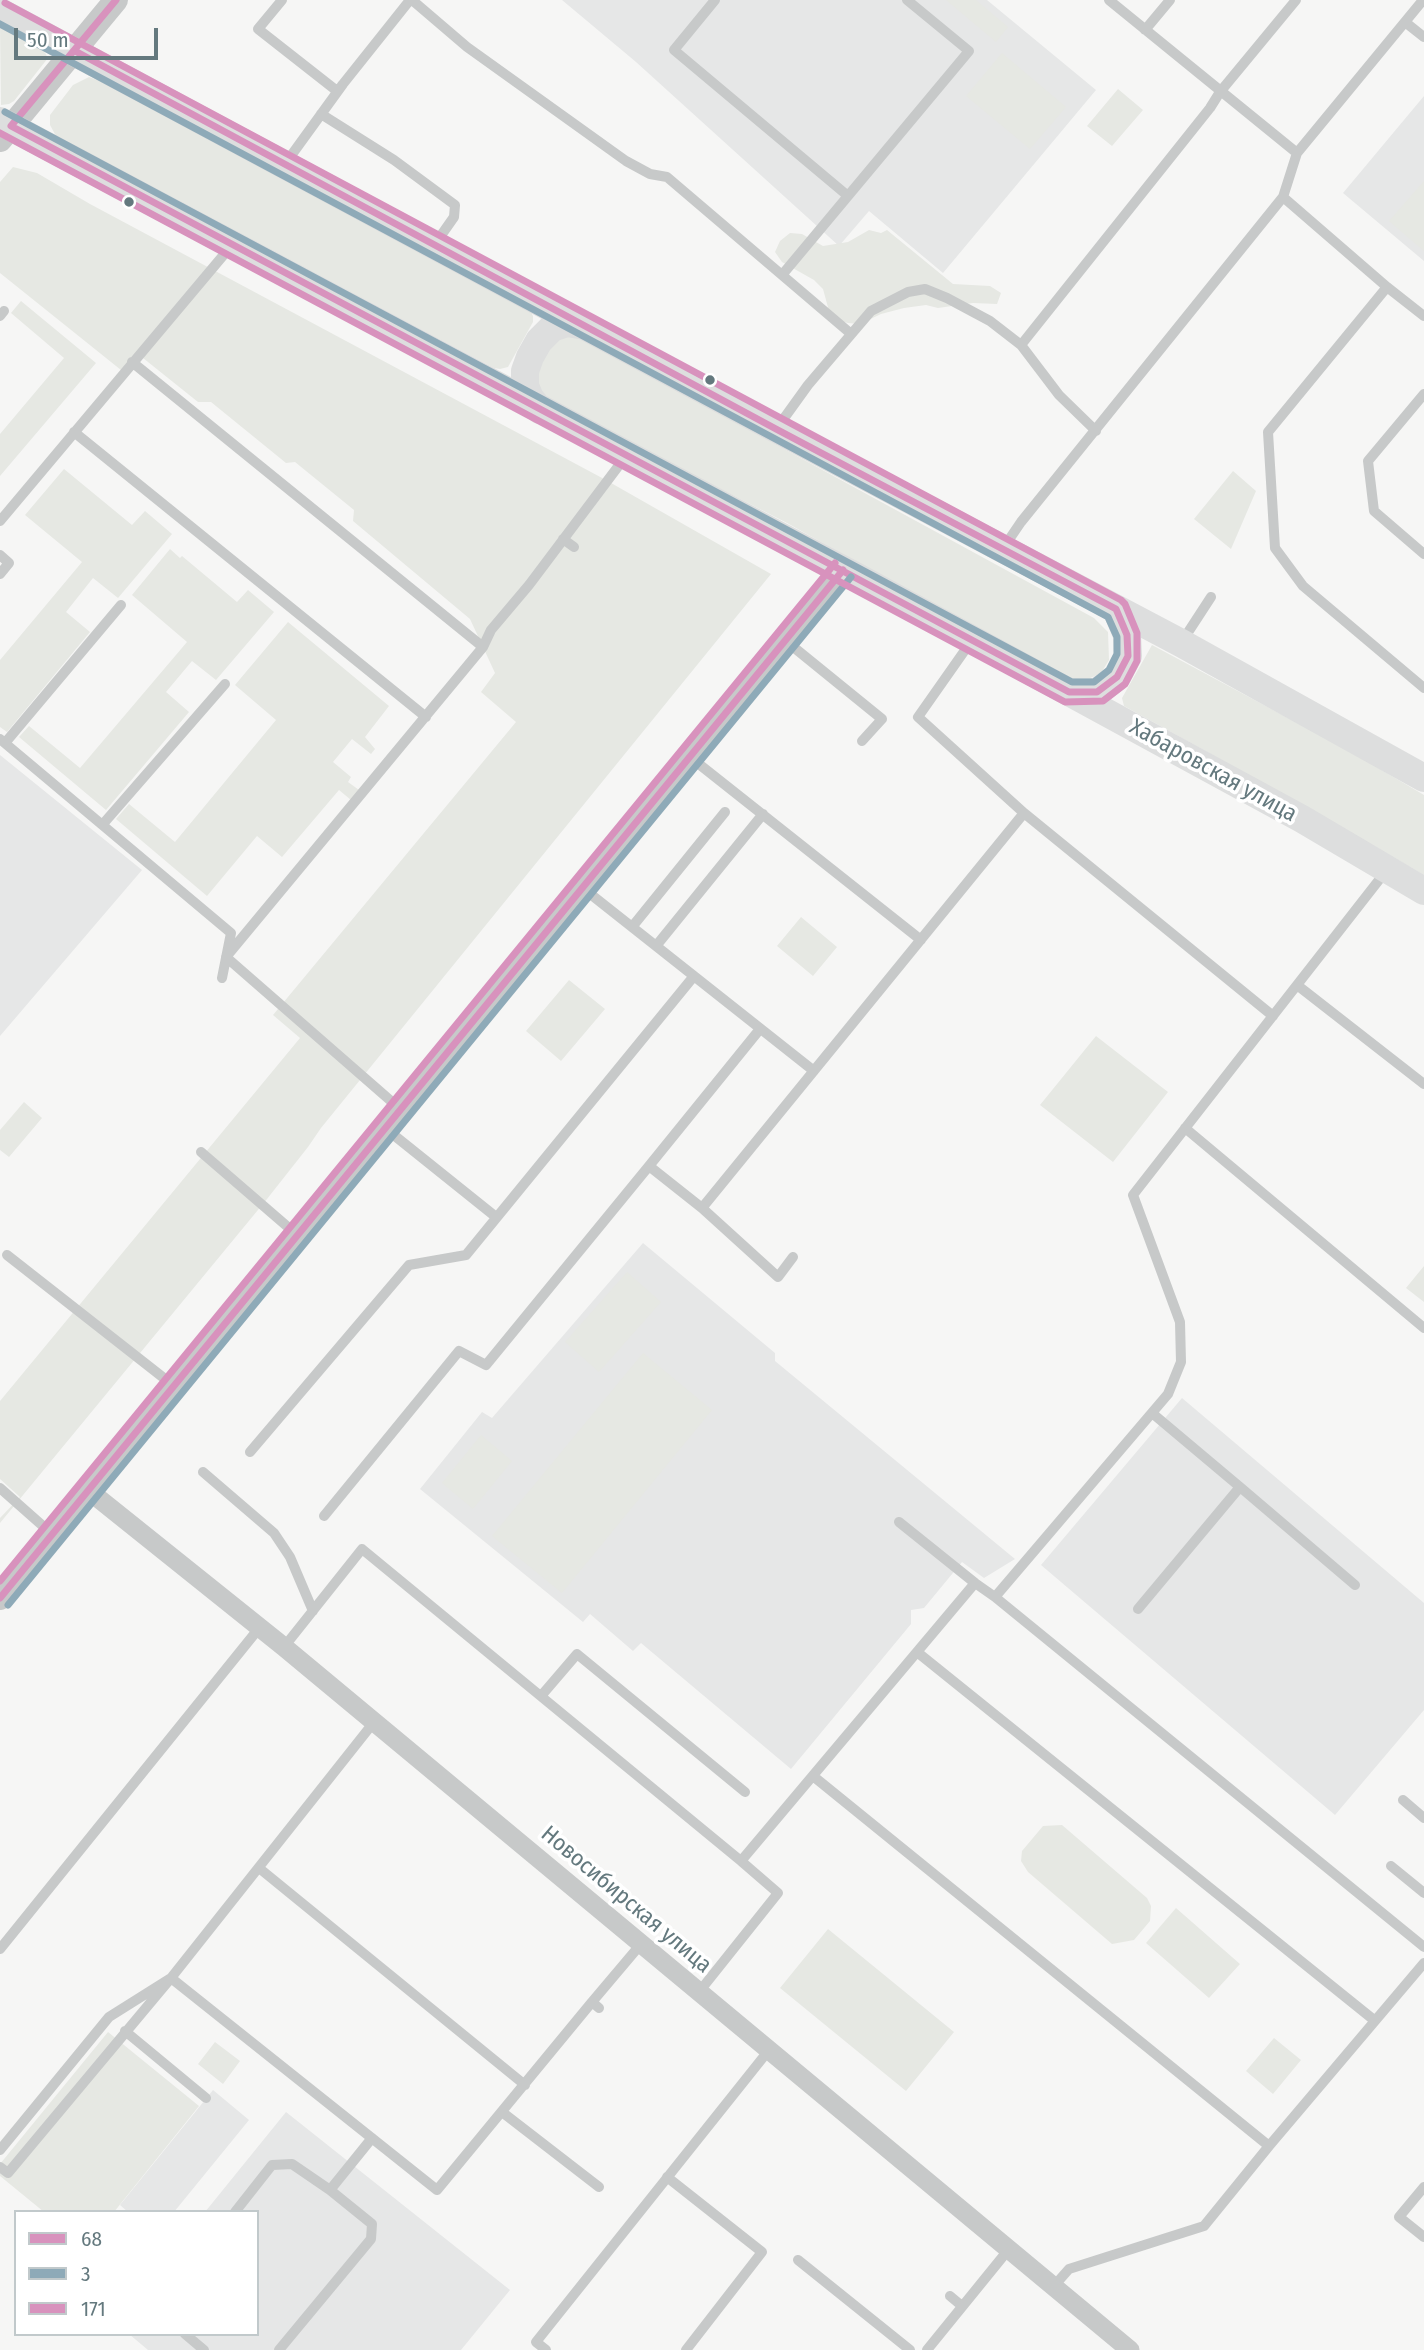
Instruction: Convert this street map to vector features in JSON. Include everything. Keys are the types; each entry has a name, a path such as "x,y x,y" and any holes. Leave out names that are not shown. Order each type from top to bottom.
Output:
{"main road":[{"path":"0,12 776,429 1181,643 1424,778"},
{"name":"Хабаровская улица","path":"4,129 233,245 843,570 1069,692 1424,891"},
{"path":"540,410 530,398 525,386 530,357 539,341 552,328 567,323 585,326"},
{"path":"1069,692 1097,692 1117,677 1128,656 1127,635 1115,609"}],"street":[{"path":"4,129 117,0"},
{"path":"0,1598 843,570"},
{"name":"Новосибирская улица","path":"88,1490 260,1627 1130,2350"}],"lane":[{"path":"282,0 258,29 337,91"},
{"path":"285,164 337,91 411,0 467,47 626,161 650,174 667,177 850,333"},
{"path":"715,0 674,50 848,196"},
{"path":"782,275 969,51 907,0"},
{"path":"1109,0 1297,153"},
{"path":"1145,30 1170,0"},
{"path":"1021,345 1296,0"},
{"path":"1003,550 1021,522 1283,197 1297,153 1423,0"},
{"path":"1405,22 1424,37"},
{"path":"321,114 394,160 454,205 454,217 435,245"},
{"path":"1283,197 1424,316"},
{"path":"0,521 233,245"},
{"path":"1387,287 1268,432 1275,548 1303,586 1424,688"},
{"path":"776,429 792,405 871,311 908,292 925,289 990,321 1021,345 1059,395 1096,431"},
{"path":"132,362 483,647"},
{"path":"1424,394 1368,461 1374,511 1424,554"},
{"path":"74,432 426,717"},
{"path":"226,957 483,647 491,630 626,456"},
{"path":"563,539 574,547"},
{"path":"0,555 9,563 0,574"},
{"path":"1181,643 1211,597"},
{"path":"121,605 2,741 231,933 222,978"},
{"path":"972,640 918,717 1024,813 1273,1016"},
{"path":"785,641 882,719 862,741"},
{"path":"103,824 225,684"},
{"path":"690,756 921,940"},
{"path":"632,927 725,812"},
{"path":"702,1208 1024,813"},
{"path":"656,946 763,814"},
{"path":"995,1597 1168,1394 1181,1362 1180,1322 1133,1195 1388,869"},
{"path":"582,888 814,1071"},
{"path":"226,957 496,1217"},
{"path":"250,1452 409,1265 466,1255 694,976"},
{"path":"1297,985 1424,1084"},
{"path":"324,1516 459,1352 486,1365 760,1029"},
{"path":"1185,1128 1424,1328"},
{"path":"201,1152 298,1235"},
{"path":"649,1166 702,1208 778,1277 793,1257"},
{"path":"8,1255 174,1386"},
{"path":"1152,1413 1355,1585"},
{"path":"1105,1469 1115,1477"},
{"path":"203,1472 274,1533 290,1557 313,1611"},
{"path":"1139,1609 1240,1487"},
{"path":"0,1488 52,1534"},
{"path":"900,1522 1424,1947"},
{"path":"284,1647 362,1549 741,1861 778,1893 699,1992"},
{"path":"741,1861 975,1583"},
{"path":"0,1950 260,1627"},
{"path":"917,1652 1374,2020"},
{"path":"541,1696 577,1654 745,1792"},
{"path":"0,2167 8,2173 171,1978 374,1722"},
{"path":"813,1776 1269,2146"},
{"path":"1403,1800 1424,1818"},
{"path":"1391,1866 1424,1893"},
{"path":"258,1868 525,2085"},
{"path":"171,1978 437,2190 596,2005 641,1944"},
{"path":"1054,2286 1069,2269 1204,2226 1424,1963"},
{"path":"0,2150 109,2017 171,1978"},
{"path":"125,2031 206,2098"},
{"path":"546,2350 536,2342 769,2050"},
{"path":"502,2112 599,2187"},
{"path":"330,2190 372,2138"},
{"path":"237,2210 272,2165 292,2164 372,2224 370,2239 279,2350"},
{"path":"667,2177 762,2252 685,2350"},
{"path":"1424,2187 1399,2217 1424,2237"},
{"path":"927,2350 1009,2249"},
{"path":"798,2260 910,2350"},
{"path":"950,2296 962,2306"},
{"path":"187,2336 204,2350"}],"shaded area":[{"path":"562,0 987,0 1096,90 943,273 869,211 839,246 636,62"},
{"path":"946,0 976,0 1008,27 996,42"},
{"path":"0,27 44,51 48,58 14,101 1,105"},
{"path":"1002,53 1066,107 1030,149 966,96"},
{"path":"89,77 105,83 530,310 533,322 508,367 494,368 56,136 50,125 50,115 73,85"},
{"path":"1118,89 1143,110 1112,146 1087,126"},
{"path":"1424,96 1424,261 1343,193"},
{"path":"13,167 37,173 90,204 604,479 771,574 321,1128 267,1199 0,1523 0,1518 20,1497 0,1479 0,1401 300,1038 273,1015 516,722 481,692 495,673 470,619 353,521 354,510 295,462 286,463 211,402 198,402 143,358 121,370 0,273 0,182"},
{"path":"1424,181 1424,251 1389,221"},
{"path":"869,230 881,233 887,230 953,284 990,286 1001,293 997,304 973,303 938,308 926,305 881,314 860,324 848,323 837,320 829,311 823,289 814,280 782,262 775,252 780,241 790,233 802,234 823,246 848,242"},
{"path":"21,301 96,363 0,476 0,434 64,358 11,313"},
{"path":"575,335 1094,618 1108,632 1109,660 1101,673 1088,679 1068,680 787,523 543,398 537,383 540,361 559,338"},
{"path":"64,469 132,525 145,511 172,534 118,598 93,578 66,612 90,632 7,732 0,727 0,660 82,562 25,515"},
{"path":"1233,471 1256,491 1231,549 1194,519"},
{"path":"170,549 237,602 248,590 274,612 216,680 192,661 166,692 189,712 106,810 19,737 29,726 80,768 187,642 132,595"},
{"path":"288,622 389,706 365,737 375,749 371,754 352,739 333,762 351,777 348,782 359,790 351,800 339,790 282,857 257,836 207,896 116,819 129,804 175,842 276,720 235,685"},
{"path":"1152,645 1346,749 1424,795 1424,875 1124,706 1122,698"},
{"path":"0,755 142,870 0,1036"},
{"path":"801,917 837,947 813,976 777,946"},
{"path":"569,980 605,1009 561,1061 526,1031"},
{"path":"1096,1036 1168,1092 1113,1162 1040,1105"},
{"path":"24,1102 42,1118 9,1157 0,1150 0,1130"},
{"path":"643,1243 775,1353 775,1361 1015,1559 984,1578 962,1562 924,1608 911,1610 911,1624 791,1769 641,1643 633,1651 590,1614 583,1622 420,1489 482,1412 492,1418"},
{"path":"1424,1266 1424,1302 1406,1288"},
{"path":"627,1272 661,1302 599,1372 565,1342"},
{"path":"643,1353 712,1410 562,1593 492,1536"},
{"path":"1182,1398 1424,1603 1424,1710 1335,1815 1041,1565"},
{"path":"481,1435 512,1461 473,1509 442,1483"},
{"path":"1062,1825 1147,1898 1151,1906 1150,1921 1134,1940 1112,1944 1028,1872 1021,1861 1022,1851 1043,1826"},
{"path":"1176,1908 1240,1964 1209,1998 1146,1943"},
{"path":"828,1929 954,2032 906,2091 780,1988"},
{"path":"108,2032 199,2106 116,2210 42,2210 0,2176 0,2164"},
{"path":"1274,2038 1301,2060 1273,2094 1246,2071"},
{"path":"215,2042 240,2061 223,2084 198,2064"},
{"path":"213,2090 249,2120 176,2210 126,2210 120,2205"},
{"path":"286,2112 510,2290 461,2350 148,2350 131,2336 259,2336 259,2210 207,2210"}],"transit line":[{"name":"68","path":"75,51 1116,609 1127,635 1128,656 1117,677 1097,692 1069,692 11,126 116,0"},
{"name":"171","path":"0,133 1065,702 1103,701 1125,684 1137,661 1137,633 1121,600 5,3"},
{"name":"3","path":"0,24 1108,617 1117,637 1117,654 1109,670 1094,682 1072,682 5,112"},
{"name":"171","path":"0,1581 835,563"},
{"name":"68","path":"0,1598 843,570"},
{"name":"3","path":"8,1605 851,577"}]}
